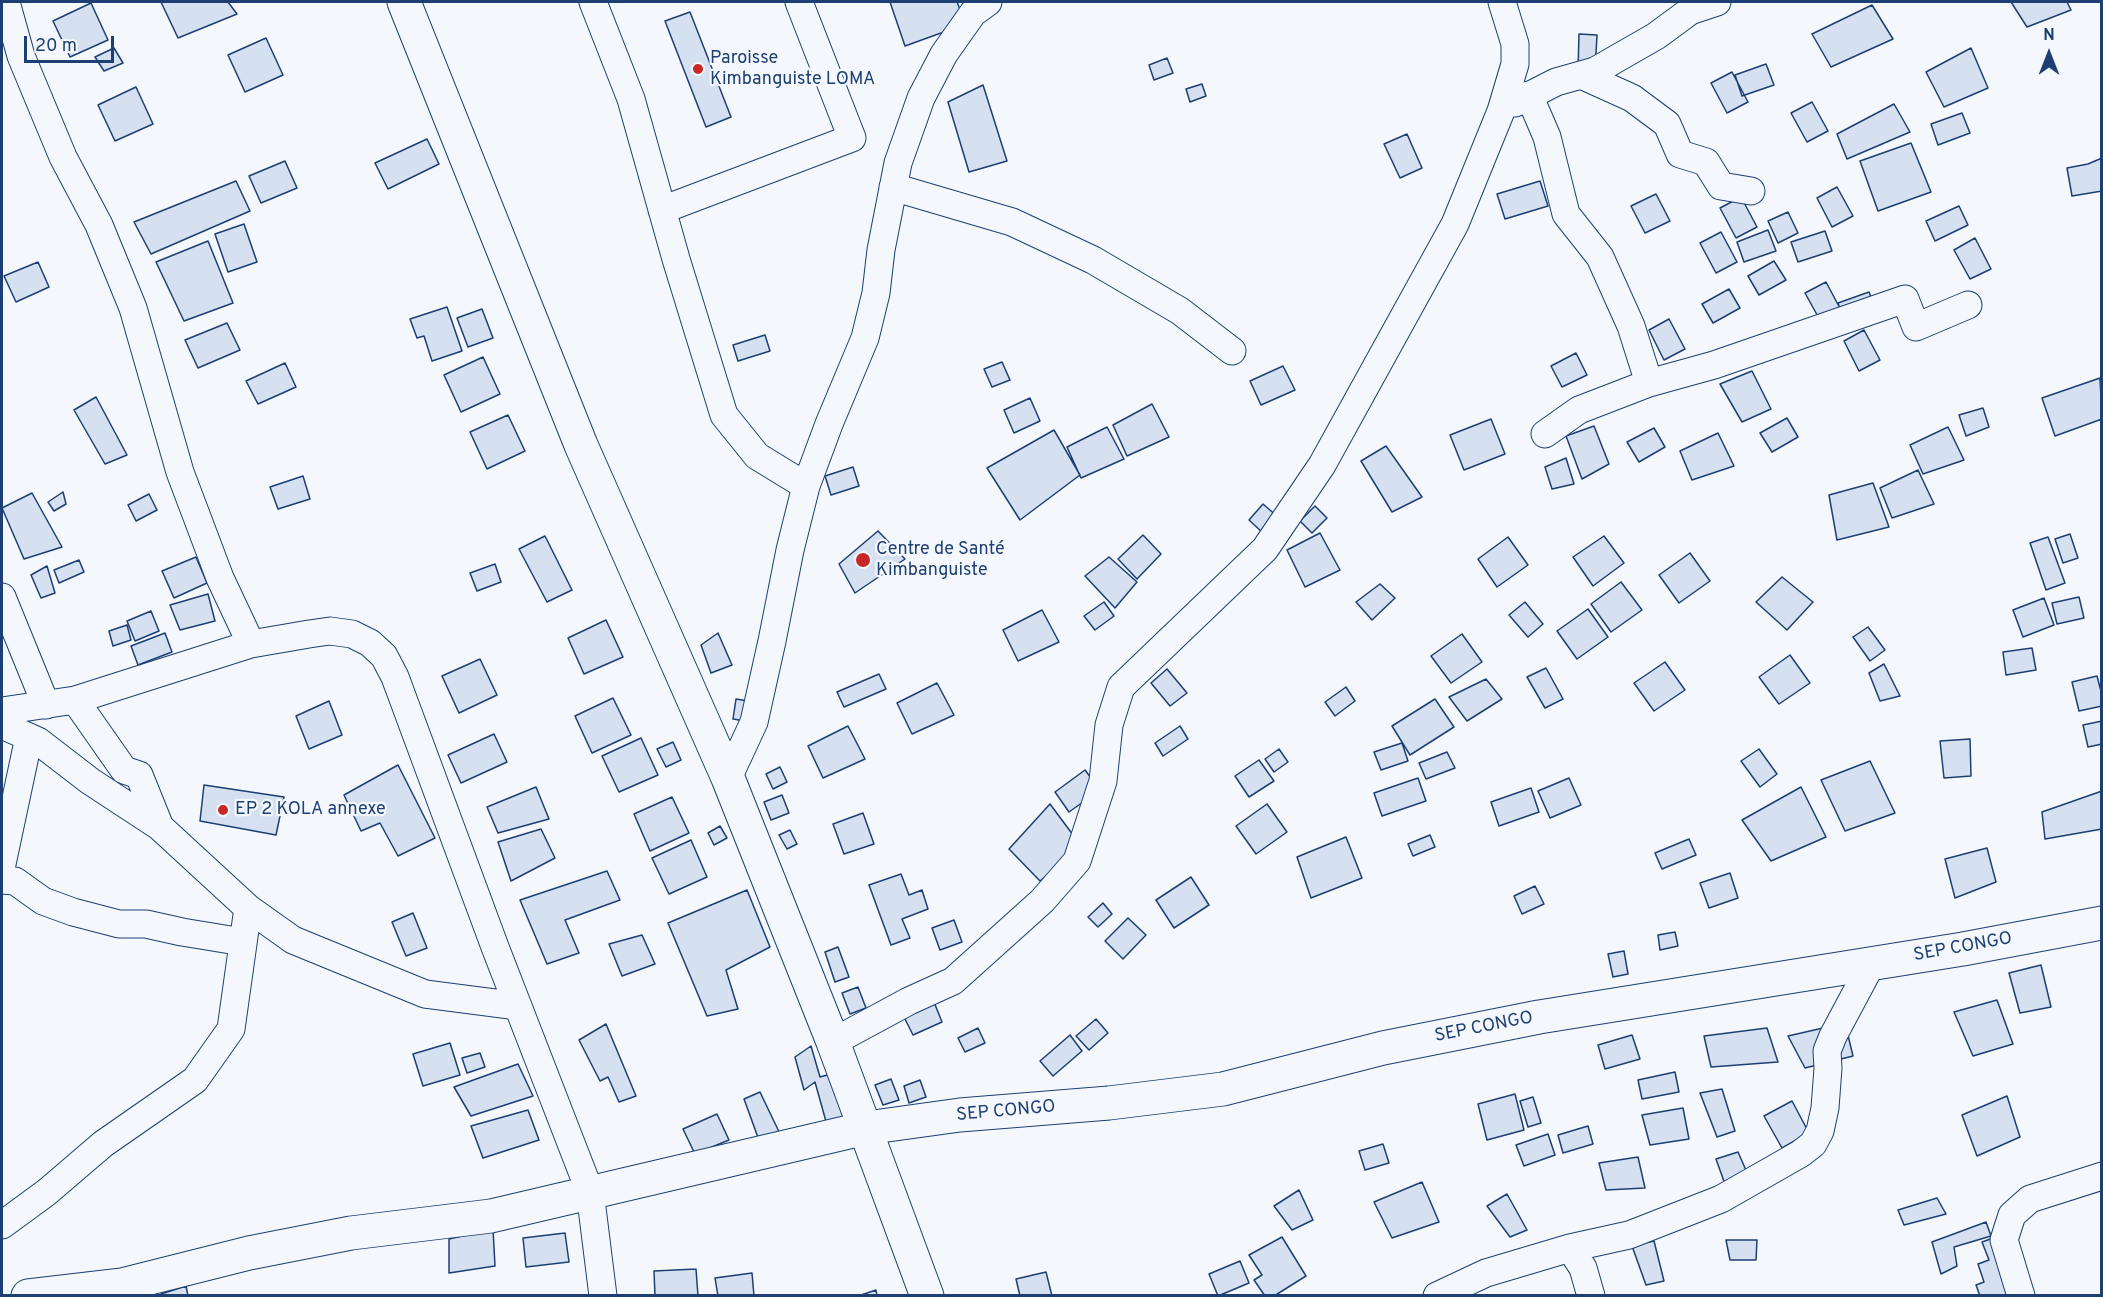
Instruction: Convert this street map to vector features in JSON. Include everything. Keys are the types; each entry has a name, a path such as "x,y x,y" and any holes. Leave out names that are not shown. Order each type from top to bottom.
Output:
{"street":[{"path":"6,2 21,56 63,157 99,225 129,298 180,472 220,578 251,644"},
{"path":"404,2 581,445 728,778 833,1042 927,1296"},
{"path":"593,2 631,99 724,415 757,456 806,486"},
{"path":"662,210 852,138 799,2"},
{"path":"728,778 754,722 790,550 806,486 865,338 876,293 881,250 898,163 921,98 944,54 973,13 988,2"},
{"path":"833,1042 909,1001 953,981 1042,901 1077,861 1103,781 1109,725 1121,687 1265,549 1322,465 1455,224 1501,111 1515,64 1512,29 1502,2"},
{"path":"1501,111 1556,81 1595,72 1628,53 1690,11 1717,2"},
{"path":"1581,75 1632,98 1667,124 1680,154 1706,162 1721,186 1751,191"},
{"path":"1529,94 1546,137 1566,214 1600,257 1632,326 1649,383"},
{"path":"893,187 1012,222 1093,260 1179,311 1232,351"},
{"path":"1545,434 1579,410 1649,383 1714,365 1905,299 1916,327 1968,305"},
{"path":"2,597 46,705"},
{"path":"2,711 75,700 251,644 330,631 352,634 370,643 384,656 395,677 590,1192 603,1296"},
{"path":"75,700 124,770 139,775 160,827"},
{"path":"2,725 38,741 90,781 160,827 248,908 293,940 425,994 518,1006"},
{"path":"2,864 29,737"},
{"path":"2,880 15,881 43,902 119,924 146,924 243,942"},
{"path":"2,1225 47,1192 103,1144 195,1080 231,1029 248,908"},
{"name":"SEP CONGO","path":"27,1296 122,1285 249,1252 351,1233 491,1216 866,1128 960,1115 1109,1103 1223,1089 1383,1048 1539,1017 1963,949 2102,923"},
{"path":"1437,1296 1486,1273 1570,1248 1629,1235 1721,1199 1800,1154 1813,1144 1820,1131 1825,1108 1827,1052 1833,1036 1872,963"},
{"path":"2020,1296 2004,1239 2012,1215 2030,1199 2102,1176"},
{"path":"1570,1248 1583,1268 1591,1296"}],"building":[{"path":"161,2 228,2 237,14 178,38"},
{"path":"890,2 957,2 966,24 905,46"},
{"path":"2011,2 2067,2 2071,10 2027,27"},
{"path":"91,3 108,40 70,57 53,21"},
{"path":"1872,5 1893,39 1831,67 1812,34"},
{"name":"Paroisse Kimbanguiste LOMA","path":"690,12 731,117 706,127 665,21"},
{"path":"1579,34 1597,35 1595,71 1578,71"},
{"path":"266,38 283,75 245,92 228,55"},
{"path":"114,48 123,63 104,71 95,57"},
{"path":"1971,48 1988,88 1944,107 1926,72"},
{"path":"1167,58 1173,73 1154,80 1149,65"},
{"path":"1766,64 1774,85 1742,96 1735,75"},
{"path":"1732,72 1748,102 1727,113 1711,83"},
{"path":"1202,84 1206,96 1190,102 1186,89"},
{"path":"983,85 1007,161 969,172 948,102"},
{"path":"136,87 153,124 115,141 98,105"},
{"path":"1812,102 1828,131 1807,142 1791,113"},
{"path":"1894,104 1910,132 1847,159 1837,134"},
{"path":"1962,113 1970,133 1938,145 1931,124"},
{"path":"1407,134 1422,168 1400,178 1384,144"},
{"path":"427,139 439,164 388,189 375,163"},
{"path":"1911,143 1931,192 1878,211 1860,161"},
{"path":"2102,158 2102,191 2072,196 2067,168 2088,164"},
{"path":"285,161 297,188 261,203 249,176"},
{"path":"236,181 250,211 151,254 134,222"},
{"path":"1540,181 1548,206 1505,219 1497,194"},
{"path":"1837,187 1853,216 1832,227 1817,198"},
{"path":"1656,194 1670,221 1645,233 1631,206"},
{"path":"1741,197 1757,227 1736,238 1720,208"},
{"path":"1959,206 1968,225 1935,241 1926,221"},
{"path":"1788,212 1798,233 1778,243 1768,221"},
{"path":"244,224 257,262 228,272 215,234"},
{"path":"1768,230 1776,251 1744,262 1737,242"},
{"path":"1825,231 1832,251 1798,262 1791,242"},
{"path":"1721,232 1737,262 1716,273 1700,243"},
{"path":"1975,238 1991,269 1970,279 1954,250"},
{"path":"208,241 233,303 184,321 156,262"},
{"path":"1774,261 1786,280 1759,295 1748,276"},
{"path":"38,262 49,287 16,302 4,276"},
{"path":"1826,282 1842,312 1821,322 1805,293"},
{"path":"1729,289 1740,308 1713,323 1702,304"},
{"path":"1869,292 1877,312 1845,324 1838,303"},
{"path":"447,307 462,351 432,361 424,336 417,338 410,319"},
{"path":"482,309 493,338 468,347 457,318"},
{"path":"1669,319 1685,349 1664,360 1649,330"},
{"path":"227,323 240,350 198,368 185,340"},
{"path":"1864,330 1880,360 1859,371 1844,341"},
{"path":"765,335 770,351 738,361 733,345"},
{"path":"1576,353 1587,375 1562,387 1551,366"},
{"path":"483,357 500,394 461,412 444,375"},
{"path":"1002,362 1010,380 992,387 984,369"},
{"path":"285,363 296,387 258,404 246,381"},
{"path":"1283,366 1295,390 1261,405 1250,381"},
{"path":"1752,371 1771,409 1742,422 1720,384"},
{"path":"2100,378 2102,419 2055,436 2042,398"},
{"path":"96,397 127,455 105,464 74,410"},
{"path":"1030,398 1040,421 1014,433 1004,410"},
{"path":"1152,404 1169,437 1127,456 1113,425"},
{"path":"1983,408 1989,427 1966,436 1959,415"},
{"path":"508,415 525,451 487,469 470,432"},
{"path":"1787,418 1798,437 1772,452 1760,433"},
{"path":"1491,419 1505,454 1464,470 1450,435"},
{"path":"1594,426 1609,464 1582,479 1566,436"},
{"path":"1107,427 1124,459 1081,478 1067,447"},
{"path":"1948,427 1964,460 1923,474 1910,445"},
{"path":"1654,428 1665,447 1639,462 1627,442"},
{"path":"1054,430 1080,475 1020,520 987,468"},
{"path":"1718,433 1734,466 1692,480 1680,451"},
{"path":"1386,446 1422,497 1392,512 1361,461"},
{"path":"1566,458 1574,484 1552,489 1545,467"},
{"path":"853,467 859,486 831,495 825,476"},
{"path":"1918,470 1934,504 1892,518 1880,488"},
{"path":"303,476 310,499 278,509 270,487"},
{"path":"1873,483 1889,527 1837,540 1829,495"},
{"path":"63,492 66,504 54,511 48,502"},
{"path":"32,493 62,547 24,559 2,508"},
{"path":"149,494 157,510 136,521 128,505"},
{"path":"1263,504 1278,517 1263,533 1249,520"},
{"path":"1315,506 1327,518 1312,533 1300,521"},
{"path":"878,531 905,559 855,593 839,564"},
{"path":"1320,533 1340,570 1305,587 1287,550"},
{"path":"2070,534 2078,558 2063,563 2055,539"},
{"path":"1143,535 1161,554 1137,579 1118,559"},
{"path":"545,536 572,590 547,602 519,549"},
{"path":"1604,536 1624,563 1593,586 1573,557"},
{"path":"1508,537 1528,565 1497,587 1478,559"},
{"path":"2048,537 2065,583 2046,590 2030,543"},
{"path":"1690,553 1710,581 1679,603 1659,575"},
{"path":"196,557 207,583 174,598 162,571"},
{"path":"1109,557 1137,582 1115,608 1085,576"},
{"path":"79,560 84,572 59,583 54,570"},
{"path":"495,564 501,582 477,591 470,573"},
{"path":"47,566 55,593 41,598 31,575"},
{"path":"1782,577 1813,602 1787,630 1756,602"},
{"path":"1621,582 1642,610 1611,632 1591,604"},
{"path":"1380,584 1395,598 1372,620 1356,602"},
{"path":"208,594 215,621 180,630 170,605"},
{"path":"2079,597 2084,618 2057,624 2052,603"},
{"path":"2044,598 2054,625 2023,637 2013,610"},
{"path":"1104,602 1114,616 1095,630 1084,616"},
{"path":"1525,602 1543,624 1528,637 1509,615"},
{"path":"1588,609 1608,637 1577,659 1557,631"},
{"path":"1042,610 1059,642 1018,661 1003,630"},
{"path":"151,611 159,631 135,641 127,621"},
{"path":"606,620 623,657 584,674 568,638"},
{"path":"127,625 131,640 113,646 109,631"},
{"path":"1868,627 1885,650 1870,661 1853,637"},
{"path":"165,633 172,652 138,665 131,646"},
{"path":"718,633 732,665 711,673 701,645"},
{"path":"1462,634 1482,662 1451,683 1431,656"},
{"path":"2032,648 2036,670 2006,675 2003,652"},
{"path":"1790,655 1810,683 1779,704 1759,677"},
{"path":"480,659 497,695 459,713 442,676"},
{"path":"1665,662 1685,690 1654,711 1634,683"},
{"path":"1884,664 1900,696 1880,701 1869,673"},
{"path":"1546,668 1563,699 1545,708 1527,677"},
{"path":"1167,669 1187,693 1170,706 1151,683"},
{"path":"879,674 886,689 844,707 837,692"},
{"path":"2097,676 2102,695 2102,706 2079,711 2072,682"},
{"path":"1486,679 1502,699 1467,721 1449,697"},
{"path":"937,683 954,715 912,734 897,703"},
{"path":"1346,687 1355,701 1335,716 1325,702"},
{"path":"613,698 631,735 592,753 575,716"},
{"path":"736,699 748,701 745,721 733,719"},
{"path":"1435,699 1454,727 1410,755 1392,726"},
{"path":"329,701 342,735 309,749 296,716"},
{"path":"2102,721 2102,744 2088,747 2083,725"},
{"path":"848,726 865,759 823,778 808,746"},
{"path":"1180,726 1188,739 1163,756 1155,743"},
{"path":"494,734 507,762 461,783 448,755"},
{"path":"641,738 658,775 619,792 602,756"},
{"path":"1970,739 1971,776 1944,778 1940,741"},
{"path":"673,742 681,760 666,767 657,749"},
{"path":"1402,743 1408,761 1381,770 1374,752"},
{"path":"1279,749 1288,762 1274,772 1265,759"},
{"path":"1759,749 1777,774 1760,787 1741,761"},
{"path":"1447,752 1455,768 1426,779 1419,763"},
{"path":"1259,760 1274,781 1249,797 1235,776"},
{"path":"1870,761 1895,813 1845,831 1821,780"},
{"path":"398,765 435,838 398,856 380,823 361,831 344,795"},
{"path":"780,767 787,782 773,789 766,774"},
{"path":"1085,770 1100,790 1069,812 1055,792"},
{"path":"1418,778 1426,801 1382,816 1374,793"},
{"path":"1569,778 1581,805 1550,818 1538,791"},
{"path":"204,785 284,797 276,835 200,821"},
{"path":"536,787 549,819 498,833 487,807"},
{"path":"1801,787 1826,837 1771,861 1742,820"},
{"path":"1531,788 1539,812 1499,826 1491,802"},
{"path":"2102,791 2102,829 2045,839 2042,812"},
{"path":"782,795 789,813 771,820 764,802"},
{"path":"672,797 689,833 650,851 634,814"},
{"path":"1050,804 1082,847 1040,881 1009,849"},
{"path":"1267,804 1287,832 1256,854 1236,826"},
{"path":"863,813 874,844 844,854 833,824"},
{"path":"720,826 727,838 714,845 708,833"},
{"path":"541,829 555,858 511,881 498,842"},
{"path":"790,830 797,844 787,849 779,835"},
{"path":"1430,835 1435,847 1413,856 1408,844"},
{"path":"1346,837 1362,878 1311,898 1297,857"},
{"path":"1689,839 1696,855 1662,869 1655,853"},
{"path":"691,840 707,877 669,894 652,858"},
{"path":"1987,848 1996,882 1955,898 1945,859"},
{"path":"607,871 620,900 565,920 579,953 547,964 520,900"},
{"path":"1730,873 1738,898 1709,908 1700,883"},
{"path":"901,874 909,895 922,890 928,909 902,919 910,938 891,945 869,885"},
{"path":"1191,877 1209,905 1174,928 1156,900"},
{"path":"1535,886 1544,904 1522,914 1514,896"},
{"path":"747,890 770,947 726,970 738,1009 707,1016 668,923"},
{"path":"1103,903 1112,914 1098,927 1088,917"},
{"path":"413,913 427,948 406,956 392,922"},
{"path":"1128,918 1146,935 1123,959 1105,941"},
{"path":"954,920 962,942 940,950 932,928"},
{"path":"1675,932 1678,946 1660,950 1658,935"},
{"path":"642,935 655,964 622,976 609,944"},
{"path":"838,947 849,977 835,982 825,952"},
{"path":"1624,951 1628,974 1613,977 1608,954"},
{"path":"2041,965 2051,1007 2020,1013 2009,973"},
{"path":"858,987 866,1008 850,1014 842,993"},
{"path":"932,997 942,1022 913,1035 901,1011"},
{"path":"1997,1000 2013,1044 1973,1056 1954,1012"},
{"path":"1096,1019 1108,1033 1089,1050 1076,1036"},
{"path":"1845,1023 1853,1056 1805,1068 1788,1036"},
{"path":"606,1024 636,1096 619,1102 608,1077 600,1081 579,1040"},
{"path":"978,1028 985,1043 965,1052 958,1038"},
{"path":"1767,1028 1778,1062 1711,1067 1704,1036"},
{"path":"1070,1035 1082,1051 1053,1076 1040,1061"},
{"path":"1632,1035 1640,1059 1605,1069 1598,1045"},
{"path":"450,1043 460,1075 423,1086 413,1054"},
{"path":"811,1046 820,1077 838,1072 850,1118 827,1125 815,1082 804,1090 795,1057"},
{"path":"480,1053 485,1067 467,1073 462,1058"},
{"path":"518,1064 533,1096 471,1116 454,1087"},
{"path":"1675,1072 1679,1092 1642,1099 1638,1080"},
{"path":"891,1079 899,1100 883,1105 875,1085"},
{"path":"920,1080 926,1097 909,1103 904,1086"},
{"path":"1722,1089 1735,1131 1717,1137 1700,1093"},
{"path":"760,1092 782,1138 760,1143 744,1099"},
{"path":"1515,1094 1524,1130 1487,1140 1478,1104"},
{"path":"2007,1096 2020,1137 1977,1156 1962,1115"},
{"path":"1533,1097 1541,1123 1528,1127 1520,1101"},
{"path":"1792,1101 1809,1133 1782,1148 1764,1116"},
{"path":"1683,1108 1689,1139 1650,1145 1642,1115"},
{"path":"528,1110 539,1140 483,1158 471,1126"},
{"path":"717,1114 729,1140 695,1154 683,1129"},
{"path":"1588,1126 1593,1144 1563,1153 1558,1135"},
{"path":"1548,1134 1555,1155 1524,1166 1516,1145"},
{"path":"1383,1144 1389,1163 1365,1170 1359,1151"},
{"path":"1738,1152 1749,1177 1726,1187 1716,1159"},
{"path":"1638,1157 1645,1188 1606,1190 1599,1163"},
{"path":"1422,1182 1439,1222 1392,1238 1374,1202"},
{"path":"1299,1190 1313,1220 1292,1230 1274,1206"},
{"path":"1507,1194 1527,1230 1510,1237 1487,1206"},
{"path":"1937,1198 1946,1214 1904,1225 1898,1210"},
{"path":"1986,1222 1991,1236 1954,1247 1957,1266 1941,1274 1932,1242"},
{"path":"493,1229 495,1266 449,1273 449,1239"},
{"path":"565,1233 569,1262 526,1267 523,1238"},
{"path":"1999,1236 2008,1296 1980,1296 1976,1285 1984,1282 1978,1264 1989,1260 1982,1242"},
{"path":"1282,1237 1306,1276 1274,1296 1265,1296 1254,1280 1262,1275 1249,1255"},
{"path":"1726,1240 1757,1240 1756,1260 1730,1260"},
{"path":"1654,1241 1664,1281 1646,1285 1632,1246"},
{"path":"1240,1261 1249,1283 1218,1296 1209,1274"},
{"path":"696,1269 698,1296 655,1296 654,1271"},
{"path":"1046,1272 1052,1296 1020,1296 1016,1279"},
{"path":"752,1273 754,1296 718,1296 715,1278"},
{"path":"186,1286 188,1296 162,1296 161,1294"},
{"path":"876,1290 877,1296 858,1296"}],"place":[{"name":"Paroisse Kimbanguiste LOMA","path":"698,69"},
{"name":"Centre de Santé Kimbanguiste","path":"863,560"},
{"name":"EP 2 KOLA annexe","path":"223,810"}]}
